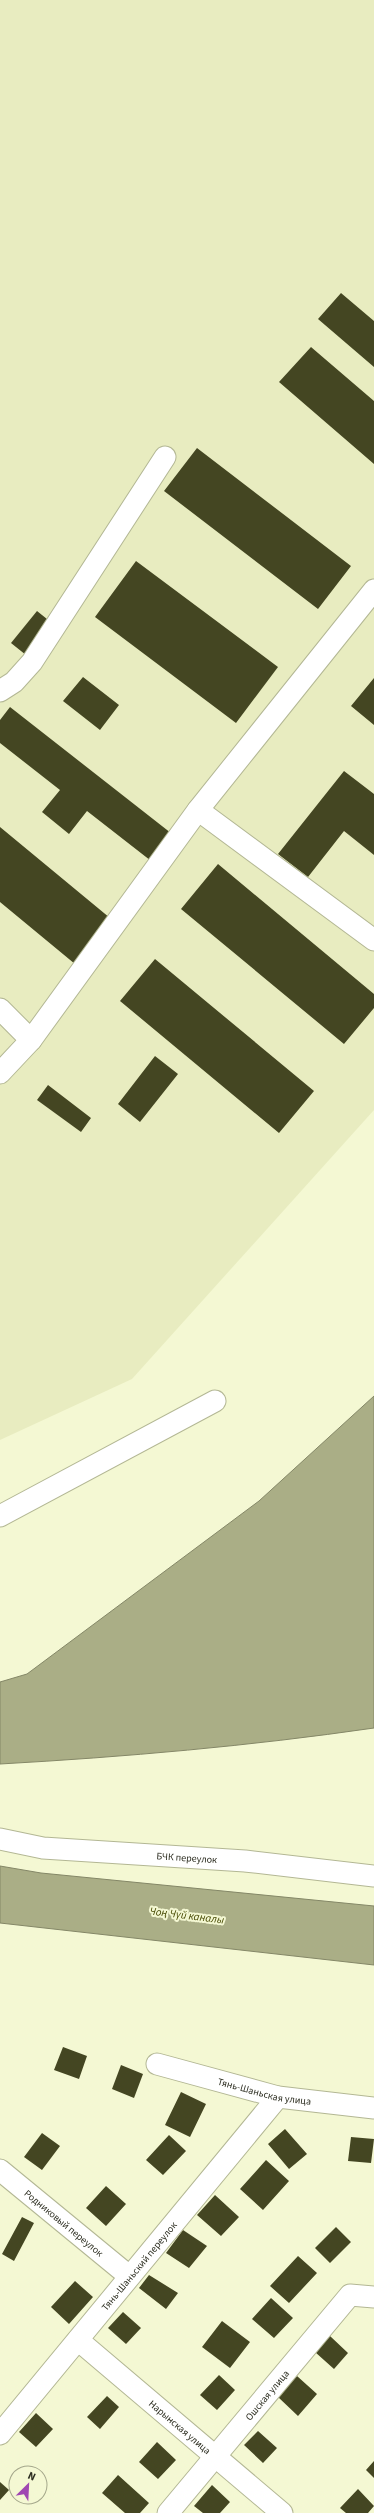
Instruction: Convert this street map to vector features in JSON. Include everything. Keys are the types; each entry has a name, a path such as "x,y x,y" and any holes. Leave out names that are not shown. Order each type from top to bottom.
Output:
{"street":[{"path":"0,691 14,682 32,662 165,457"},
{"path":"0,1073 31,1040 198,810 373,593"},
{"path":"198,810 374,940"},
{"path":"0,1009 31,1040"},
{"path":"0,1516 215,1401"},
{"name":"БЧК переулок","path":"0,1839 43,1848 245,1861 374,1876"},
{"name":"Тянь-Шаньская улица","path":"157,2064 278,2097 374,2108"},
{"name":"Тянь-Шаньский переулок","path":"0,2434 278,2097"},
{"name":"Родниковый переулок","path":"0,2170 129,2276"},
{"name":"Ошская улица","path":"168,2513 350,2295 374,2297"},
{"name":"Нарынская улица","path":"78,2340 216,2455 282,2513"}],"shaded area":[{"path":"0,0 374,0 374,1110 132,1379 0,1440"}],"water":[{"path":"374,1396 374,1728 187,1750 0,1764 0,1682 27,1674 259,1501"},
{"name":"Чоң Чүй каналы","path":"0,1866 41,1873 374,1906 374,1965 0,1923"}],"building":[{"path":"341,293 374,321 374,367 318,319"},
{"path":"311,347 374,401 374,464 279,382"},
{"path":"197,448 351,566 318,609 164,491"},
{"path":"136,561 278,667 236,723 95,617"},
{"path":"37,611 52,623 26,655 11,643"},
{"path":"83,677 119,705 100,730 63,701"},
{"path":"374,678 374,725 351,706"},
{"path":"10,707 176,837 155,864 87,811 69,834 42,812 60,790 0,743 0,720"},
{"path":"344,771 374,794 374,855 344,831 308,877 278,854"},
{"path":"0,827 110,918 75,964 0,902"},
{"path":"218,864 374,994 374,1008 344,1044 181,909"},
{"path":"155,959 314,1091 279,1133 120,1001"},
{"path":"155,1056 178,1074 140,1122 118,1104"},
{"path":"48,1085 91,1118 81,1132 37,1100"},
{"path":"63,2047 87,2056 79,2079 54,2070"},
{"path":"121,2065 143,2074 134,2098 112,2089"},
{"path":"181,2092 206,2104 190,2137 165,2125"},
{"path":"285,2129 307,2154 289,2169 268,2144"},
{"path":"42,2133 60,2146 42,2170 24,2157"},
{"path":"169,2135 186,2151 163,2175 146,2160"},
{"path":"351,2137 374,2139 371,2163 348,2161"},
{"path":"266,2160 289,2181 263,2210 240,2189"},
{"path":"106,2186 126,2204 106,2226 86,2208"},
{"path":"215,2195 239,2217 221,2236 197,2215"},
{"path":"22,2217 34,2223 14,2261 2,2254"},
{"path":"336,2227 351,2242 330,2263 315,2248"},
{"path":"183,2230 207,2246 189,2268 166,2253"},
{"path":"298,2256 317,2273 289,2303 270,2286"},
{"path":"149,2275 178,2293 166,2309 139,2288"},
{"path":"75,2281 93,2297 69,2324 51,2307"},
{"path":"271,2298 293,2318 274,2338 252,2319"},
{"path":"123,2312 141,2328 126,2344 108,2328"},
{"path":"222,2321 250,2342 230,2368 202,2347"},
{"path":"330,2336 348,2353 334,2369 315,2352"},
{"path":"219,2375 235,2390 217,2410 200,2395"},
{"path":"297,2376 317,2394 298,2416 278,2397"},
{"path":"107,2396 119,2407 100,2429 87,2417"},
{"path":"36,2413 53,2429 36,2447 19,2432"},
{"path":"258,2431 277,2448 263,2463 244,2445"},
{"path":"157,2442 176,2460 158,2479 139,2462"},
{"path":"374,2461 374,2478 366,2470"},
{"path":"118,2475 149,2503 140,2513 125,2513 102,2493"},
{"path":"0,2482 8,2489 8,2491 0,2500"},
{"path":"212,2485 230,2502 220,2513 203,2513 194,2506"},
{"path":"358,2489 374,2506 368,2513 346,2513 340,2508"}]}
